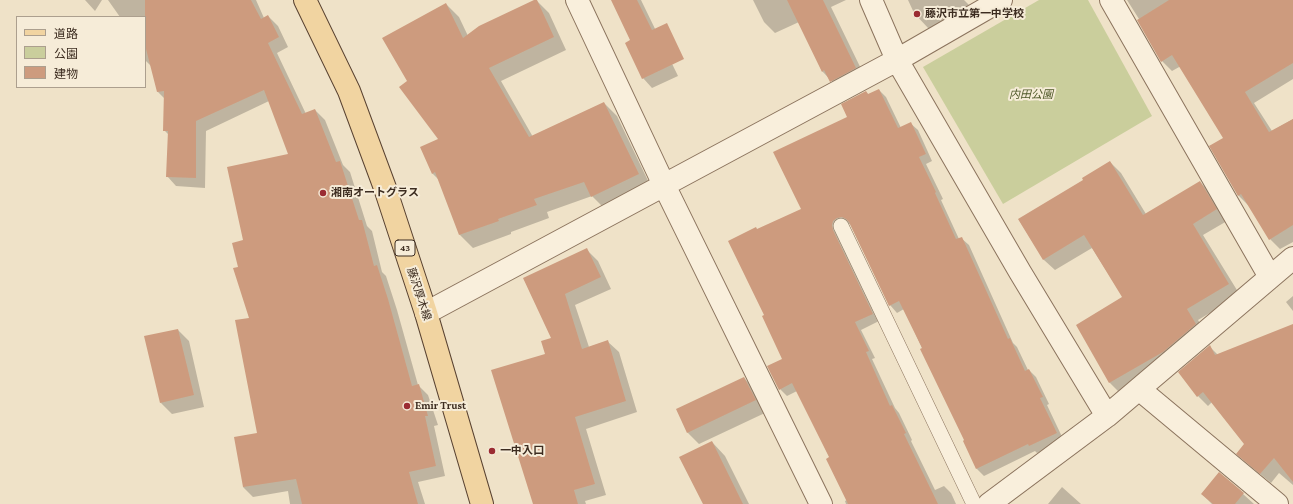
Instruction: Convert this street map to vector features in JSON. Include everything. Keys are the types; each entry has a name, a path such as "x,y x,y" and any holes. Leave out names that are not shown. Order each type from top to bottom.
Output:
{"main road":[{"name":"藤沢厚木線","path":"305,0 349,91 385,188 426,313 482,504"}],"street":[{"path":"577,0 664,185 821,504"},
{"path":"872,0 897,60 1020,272 1107,416"},
{"path":"426,313 897,60 1001,0"},
{"path":"1111,0 1270,277"},
{"path":"989,504 1107,416 1293,258"},
{"path":"1139,389 1277,504"}],"lane":[{"path":"840,226 974,504"}],"green space":[{"name":"内田公園","path":"1039,0 1088,0 1152,116 1003,204 923,67"}],"building":[{"path":"145,0 251,0 261,19 268,15 279,37 268,43 302,114 315,109 336,162 340,161 359,220 362,220 374,266 377,265 388,299 412,386 419,384 428,416 425,416 436,466 409,472 418,504 302,504 296,479 243,487 234,437 257,433 235,320 249,318 233,268 238,267 232,243 243,240 227,167 288,154 264,90 196,121 196,178 166,177 168,131 163,131 164,91 157,92 146,49"},
{"path":"534,0 537,0 554,37 489,68 529,137 604,102 639,174 591,197 584,182 534,199 537,205 498,219 499,221 459,235 435,172 432,174 420,147 438,139 399,87 407,81 382,38 446,3 463,38 479,26"},
{"path":"611,0 637,0 652,30 667,23 684,59 642,79 625,43 630,40"},
{"path":"787,0 823,0 856,68 830,82 824,70 822,72"},
{"path":"1169,0 1293,0 1293,63 1245,92 1269,132 1293,119 1293,225 1269,240 1241,194 1238,196 1209,146 1223,138 1172,55 1161,62 1137,20"},
{"path":"879,89 898,128 911,122 926,154 919,157 956,239 962,237 1008,339 1010,338 1025,371 1029,369 1043,397 1040,398 1057,433 1029,446 1028,444 976,469 963,441 964,440 920,349 922,348 899,301 889,306 849,222 842,217 837,218 833,221 833,230 873,314 855,322 869,351 866,352 890,406 892,405 906,433 904,434 938,504 848,504 826,459 829,457 792,383 779,390 767,366 782,359 762,316 764,315 728,241 756,227 757,229 801,209 773,152 847,117 841,104 866,91 868,94"},
{"path":"1110,161 1143,215 1200,181 1217,209 1193,224 1229,284 1187,309 1196,324 1163,352 1109,383 1076,325 1122,297 1084,235 1043,260 1018,219 1083,180 1082,178"},
{"path":"587,248 601,277 565,294 582,349 608,340 626,401 575,417 595,484 574,490 578,504 533,504 491,370 545,354 541,341 551,338 523,278"},
{"path":"1293,324 1293,482 1274,458 1260,474 1236,454 1244,444 1203,392 1197,397 1178,372 1210,345 1215,355"},
{"path":"178,329 194,395 160,403 144,336"},
{"path":"744,377 756,400 687,433 676,409"},
{"path":"712,441 743,504 703,504 679,457"},
{"path":"1219,472 1244,493 1235,504 1213,504 1201,494"}],"place":[{"name":"藤沢市立第一中学校","path":"917,14"},
{"name":"湘南オートグラス","path":"323,193"},
{"name":"Emir Trust","path":"407,406"},
{"name":"一中入口","path":"492,451"}]}
